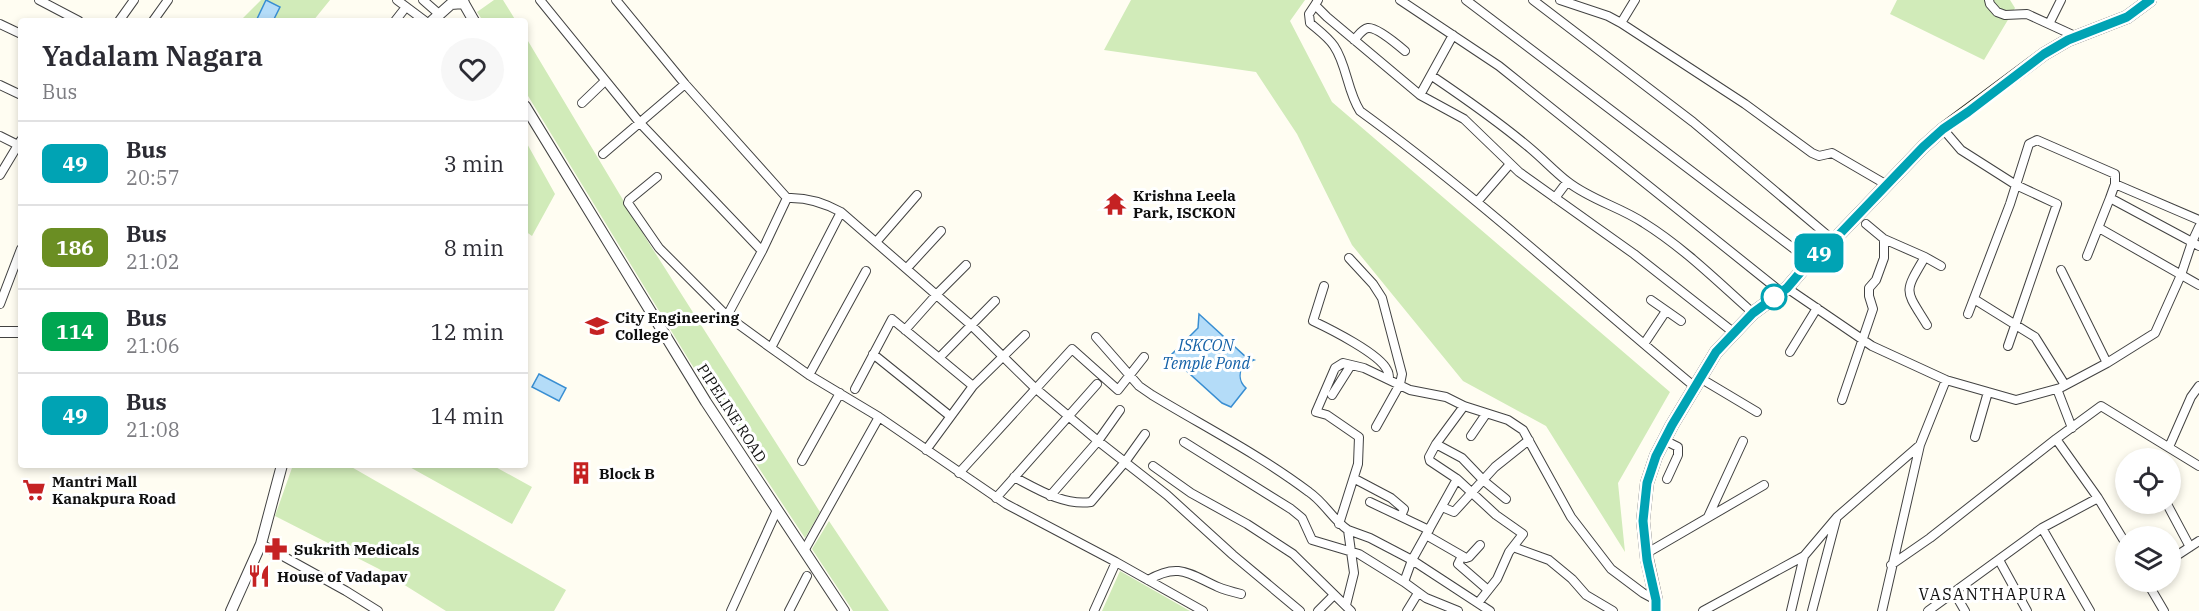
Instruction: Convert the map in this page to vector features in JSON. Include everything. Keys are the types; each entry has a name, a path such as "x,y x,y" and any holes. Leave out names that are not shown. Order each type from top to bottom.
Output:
{"main road":[{"path":"1656,605 1643,521 1645,494 1656,456 1664,440 1716,352 1753,313 1784,290 1810,261 1943,129 2044,54 2075,36 2127,17 2148,1"}],"street":[{"path":"39,0 73,18"},
{"path":"121,18 134,0"},
{"path":"155,18 168,0"},
{"path":"397,0 421,18"},
{"path":"423,0 436,17 451,4 465,1 473,18"},
{"path":"540,0 640,123 762,251"},
{"path":"616,0 685,84 787,198"},
{"path":"1400,0 1499,66 1784,290 1862,339 1946,381 2016,400 2061,387 2107,363 2155,333 2196,244 2199,227"},
{"path":"1466,0 1810,261"},
{"path":"1533,0 1693,122 1833,240"},
{"path":"1560,0 1608,16 1621,23 1745,104 1812,153 1818,156 1832,153 1887,185"},
{"path":"1621,23 1635,0"},
{"path":"1989,0 1996,12 2005,15 2027,14 2075,36"},
{"path":"2049,24 2061,0"},
{"path":"1733,332 1634,254 1510,164 1464,119 1420,95 1354,40 1317,2 1308,14 1310,23 1334,46 1348,80 1352,98 1359,111 1477,202 1644,344 1697,382 1757,412"},
{"path":"397,18 406,7"},
{"path":"0,24 18,33"},
{"path":"1354,40 1361,31 1369,28 1376,29 1406,51"},
{"path":"1420,95 1453,36"},
{"path":"1432,76 1481,109 1531,149 1567,182 1587,195 1634,216 1675,245 1753,313"},
{"path":"582,104 606,81"},
{"path":"603,154 685,84"},
{"path":"0,85 18,94"},
{"name":"PIPELINE ROAD","path":"528,111 700,392 844,611"},
{"path":"1943,129 1961,150 2016,186 2056,204 2008,346"},
{"path":"0,136 18,143"},
{"path":"1968,314 2016,186 2029,144 2037,140 2115,174 2115,184 2086,256"},
{"path":"0,175 18,145"},
{"path":"1477,202 1510,164"},
{"path":"657,177 628,203 659,248 727,316 809,375 879,417 996,498 1203,611"},
{"path":"1555,198 1567,182"},
{"path":"2115,184 2199,220"},
{"path":"877,241 917,195"},
{"path":"787,198 805,197 841,212 937,294 1035,388 1167,495 1233,555 1300,611"},
{"path":"727,316 787,198"},
{"path":"2110,198 2196,244"},
{"path":"771,348 841,212"},
{"path":"1866,224 1884,239 1941,266"},
{"path":"2099,228 2199,285"},
{"path":"907,268 941,231"},
{"path":"1842,400 1873,309 1869,288 1876,280 1884,258 1884,239"},
{"path":"0,304 18,257"},
{"path":"1925,257 1908,290 1927,325"},
{"path":"1349,258 1373,284 1382,298 1402,374 1400,384 1376,427"},
{"path":"906,330 966,265"},
{"path":"2061,270 2107,363"},
{"path":"809,375 866,271"},
{"path":"1324,286 1313,321 1377,358 1387,369 1389,379"},
{"path":"1974,299 2035,337 2048,356 2061,387 2072,428"},
{"path":"1651,300 1681,321"},
{"path":"939,358 995,301"},
{"path":"1790,352 1816,308"},
{"path":"1644,344 1666,311"},
{"path":"855,389 892,319 972,386"},
{"path":"0,332 18,332"},
{"path":"926,450 972,386 1025,335"},
{"path":"1096,337 1130,375 1152,395 1241,446 1311,492 1325,505 1339,524 1348,530 1370,538 1412,560 1490,611"},
{"path":"959,473 1072,349 1118,390 1144,357"},
{"path":"873,354 950,416"},
{"path":"1339,524 1358,464 1359,437 1327,415 1316,412 1335,368 1343,363 1389,379 1410,390 1446,397 1464,406 1508,420 1523,430 1571,517 1611,569 1656,605"},
{"path":"1332,395 1351,365"},
{"path":"1882,611 1920,446 1946,381"},
{"path":"996,498 1097,384"},
{"path":"2169,447 2191,397 2199,386"},
{"path":"1976,437 1988,392"},
{"path":"802,461 840,393"},
{"path":"1464,406 1436,444 1429,457 1430,461 1457,479 1496,515 1523,534 1513,547 1497,579 1478,603"},
{"path":"1891,565 1930,538 2101,406 2199,466"},
{"path":"1050,496 1098,441 1120,410"},
{"path":"1471,436 1486,414"},
{"path":"804,551 879,417"},
{"path":"1014,477 1050,496 1082,503 1091,502 1145,434"},
{"path":"2056,439 2115,526"},
{"path":"1442,507 1454,512 1495,467 1529,440"},
{"path":"1664,440 1678,447 1678,455 1667,479"},
{"path":"1707,518 1743,441"},
{"path":"1184,442 1291,509 1302,518 1312,540 1350,551 1404,582 1418,593 1458,611"},
{"path":"1436,444 1462,458 1484,481 1506,499"},
{"path":"1703,611 1804,556 1837,517 1920,446"},
{"path":"1153,466 1191,494 1293,554 1348,608"},
{"path":"231,611 261,544 281,468"},
{"path":"1354,479 1396,502 1404,509 1401,516"},
{"path":"1404,582 1412,560 1457,479"},
{"path":"1647,553 1764,485"},
{"path":"1928,611 2042,528 2098,498"},
{"path":"1370,502 1401,516 1462,556 1469,557 1480,545"},
{"path":"731,611 777,510"},
{"path":"2172,514 2190,547"},
{"path":"1812,611 1837,517"},
{"path":"2042,528 2090,611"},
{"path":"1348,530 1354,573 1348,608"},
{"path":"2181,553 2199,541"},
{"path":"261,544 378,611"},
{"path":"1513,547 1550,561 1572,579 1586,595 1613,611"},
{"path":"1462,556 1458,564 1488,590"},
{"path":"1791,611 1804,556"},
{"path":"1999,560 2027,611"},
{"path":"1094,611 1116,562"},
{"path":"1148,580 1159,573 1174,569 1194,574 1219,588 1241,594"},
{"path":"789,611 807,576"},
{"path":"1954,592 1965,611"},
{"path":"2153,592 2164,611"},
{"path":"1407,611 1418,593"},
{"path":"1318,611 1334,595"}],"green space":[{"path":"261,0 330,0 315,18 243,18"},
{"path":"494,0 503,0 514,18 481,18 477,12"},
{"path":"1131,0 1305,0 1290,21 1332,102 1670,392 1618,483 1625,552 1546,426 1463,381 1352,245 1297,134 1256,72 1104,50"},
{"path":"1897,0 2010,0 2015,8 1984,60 1890,14"},
{"path":"528,41 647,240 820,512 805,538 703,383 528,96"},
{"path":"528,145 555,194 532,236 528,233"},
{"path":"292,468 353,468 566,590 554,611 446,611 379,569 275,516"},
{"path":"411,468 497,468 532,487 512,524"},
{"path":"829,521 889,611 853,611 812,549"},
{"path":"1120,571 1190,611 1102,611"}],"water":[{"path":"266,0 280,7 274,18 257,18"},
{"name":"ISKCON Temple Pond","path":"1199,314 1246,357 1254,360 1243,364 1240,377 1246,388 1231,407 1222,403 1170,356 1198,328"},
{"path":"539,374 566,388 559,401 532,387"}],"bus line":[{"name":"49","path":"1656,611 1643,521 1647,483 1656,456 1672,425 1716,352 1733,332 1764,303 1787,288 1810,261 1832,242 1943,129 2004,86 2044,54 2068,40 2127,17 2150,0"}],"place":[{"name":"Krishna Leela Park, ISCKON","path":"1115,204"},
{"name":"City Engineering College","path":"597,326"},
{"name":"Block B","path":"581,473"},
{"name":"Mantri Mall Kanakpura Road","path":"34,490"},
{"name":"Sukrith Medicals","path":"276,549"},
{"name":"House of Vadapav","path":"259,576"}],"district":[{"name":"VASANTHAPURA","path":"1993,594"}]}
